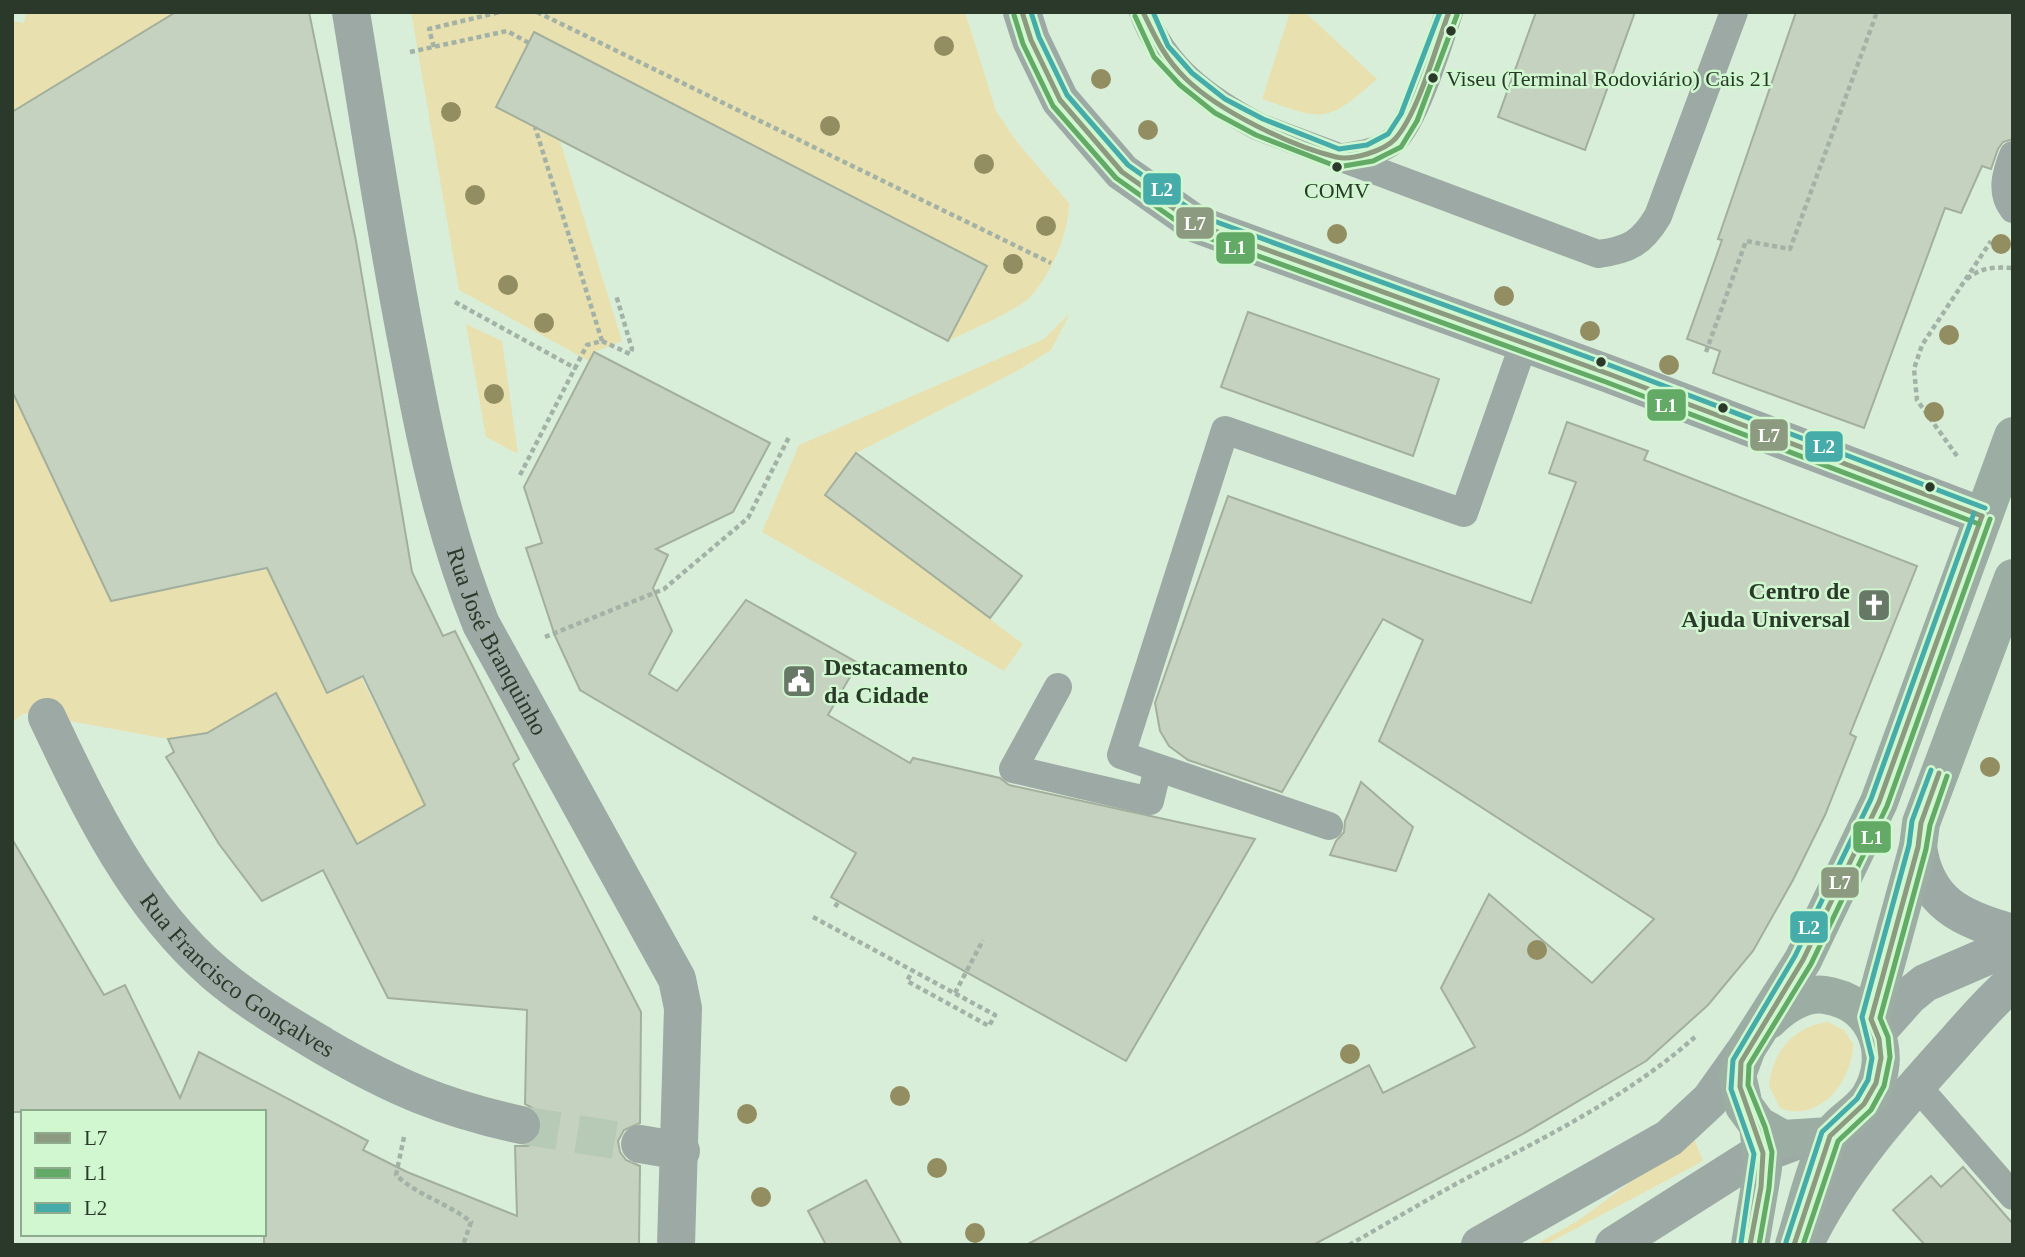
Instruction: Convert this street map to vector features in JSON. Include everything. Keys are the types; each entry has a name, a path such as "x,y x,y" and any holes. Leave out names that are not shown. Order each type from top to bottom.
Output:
{"main road":[{"path":"1750,1245 1760,1139 1744,1106 1737,1075 1753,1039 1802,960 1879,802 2013,436"},
{"path":"1962,712 1949,677 1999,548 1982,516"},
{"path":"1760,1139 1818,1138 1864,1104 1877,1083 1881,1058 1874,1026 1921,823 2013,578"},
{"path":"1753,1039 1778,1011 1792,1002 1821,994 1854,1005 1874,1026"},
{"path":"1794,1245 1818,1138"}],"street":[{"name":"Rua José Branquinho","path":"351,12 380,205 431,469 446,527 481,624 677,979 683,1008 681,1151 676,1245"},
{"path":"1022,12 1031,40 1060,100 1122,173 1196,224 1524,343 1982,516"},
{"name":"Rua Francisco Gonçalves","path":"47,717 82,791 125,865 173,929 213,972 257,1006 416,1096 471,1114 521,1125"},
{"path":"1917,847 1922,872 1933,893 1982,925 2013,933"},
{"path":"1874,1026 1925,983 2013,944"},
{"path":"1804,1245 1844,1173 1916,1085 2001,992"},
{"path":"1864,1104 2001,992"},
{"path":"1480,1245 1669,1138 1710,1100 1753,1039"},
{"path":"1614,1245 1760,1139"},
{"path":"640,1144 681,1151"}],"lane":[{"path":"1143,12 1161,51 1186,79 1220,106 1259,127 1598,254 1625,251 1651,227 1669,193 1734,12"},
{"path":"1338,158 1370,153 1394,141 1409,118 1449,12"},
{"path":"2013,155 2006,175 2006,192 2013,209"},
{"path":"1329,826 1121,755 1225,430 1464,513 1524,343"},
{"path":"1058,687 1013,769 1150,801 1158,768"},
{"path":"1916,1085 2013,1196"}],"path":[{"path":"434,47 429,29 500,12"},
{"path":"537,12 1051,263"},
{"path":"1706,352 1745,241 1790,249 1877,12"},
{"path":"410,52 508,31 529,43"},
{"path":"535,127 602,341"},
{"path":"1943,501 1958,458 1917,400 1914,369 1923,345 1980,254 1996,236"},
{"path":"1956,294 1976,271 1994,267 2013,268"},
{"path":"520,475 587,345 602,341 630,354 632,349 616,295"},
{"path":"455,302 575,368"},
{"path":"545,637 664,589 748,518 789,438"},
{"path":"835,907 839,901"},
{"path":"813,917 913,970 995,1015 989,1026 907,981 913,970"},
{"path":"955,993 983,940"},
{"path":"1349,1245 1489,1166 1523,1151 1661,1067 1699,1033"},
{"path":"416,1096 396,1175 406,1185 460,1213 471,1222 463,1245"}],"shaded area":[{"path":"26,12 176,12 12,112 12,21 24,23"},
{"path":"411,12 965,12 996,111 1017,142 1069,203 1062,240 1052,265 1030,297 1004,314 948,341 560,141 622,341 594,352 589,361 459,290"},
{"path":"1290,12 1305,12 1377,79 1346,104 1324,114 1299,111 1262,99"},
{"path":"1070,313 1051,350 1017,371 856,453 825,495 1023,644 1004,671 762,532 799,445 1044,339"},
{"path":"466,324 502,341 518,454 486,437"},
{"path":"12,391 111,601 407,541 413,573 350,602 288,612 327,692 361,677 425,805 357,844 207,733 168,739 25,713 12,722"},
{"path":"1828,1022 1844,1030 1853,1044 1847,1072 1840,1085 1820,1105 1807,1110 1780,1108 1769,1086 1780,1052 1786,1043 1804,1029"},
{"path":"1693,1136 1703,1161 1545,1245 1535,1245 1579,1220"}],"building":[{"path":"176,12 309,12 356,241 412,572 443,636 455,631 519,759 513,764 641,1012 640,1123 624,1130 618,1141 620,1152 626,1160 640,1166 639,1245 264,1245 266,1110 12,1112 12,839 104,995 125,985 180,1098 199,1052 368,1141 363,1150 407,1172 517,1216 515,1146 528,1146 537,1139 542,1129 542,1119 536,1110 525,1104 527,1010 388,998 323,870 262,901 219,844 166,757 174,752 168,739 207,733 276,693 357,844 425,805 363,676 327,693 267,568 111,601 12,391 12,112"},
{"path":"1536,12 1635,12 1585,150 1498,117"},
{"path":"1796,12 2013,12 2013,139 2003,142 1991,169 1982,166 1961,213 1945,208 1864,428 1713,373 1720,351 1687,339 1722,240 1718,239"},
{"path":"534,32 987,266 948,341 496,107"},
{"path":"1248,312 1439,379 1413,456 1221,387"},
{"path":"594,352 770,443 733,512 656,549 668,555 653,588 672,631 649,674 677,691 746,600 858,663 828,715 910,763 913,758 1000,778 1009,785 1255,839 1126,1061 831,897 856,853 580,690 555,636 526,548 542,543 524,487"},
{"path":"1567,422 1648,451 1644,460 1917,566 1850,734 1856,737 1825,815 1793,880 1753,951 1708,1005 1646,1061 1521,1135 1313,1245 1026,1245 1369,1065 1383,1093 1475,1047 1441,988 1489,894 1592,983 1654,919 1379,741 1423,640 1383,619 1282,792 1188,760 1169,746 1160,731 1155,703 1228,496 1531,603 1576,482 1549,473"},
{"path":"856,453 1022,576 990,618 825,495"},
{"path":"1361,782 1413,827 1396,871 1330,855 1336,841 1344,832 1345,821"},
{"path":"1963,1167 2013,1224 2013,1245 1925,1245 1893,1210 1931,1176 1941,1187"},
{"path":"866,1180 902,1245 826,1245 808,1211"}],"tunnel":[{"path":"521,1125 640,1144"}],"transit line":[{"name":"L7","path":"1022,12 1031,40 1060,100 1122,172 1196,224 1609,374 1982,516"},
{"name":"L2","path":"1031,12 1039,37 1067,95 1128,165 1200,216 1612,366 1985,508"},
{"name":"L7","path":"1143,12 1166,56 1200,91 1236,115 1277,136 1342,158 1375,151 1395,139 1419,97 1449,12"},
{"name":"L2","path":"1153,12 1168,46 1192,73 1225,99 1263,119 1339,149 1367,145 1388,134 1401,114 1440,12"},
{"name":"L1","path":"1014,15 1023,44 1053,106 1116,178 1192,232 1606,382 1979,524"},
{"name":"L1","path":"1135,16 1154,57 1180,85 1215,113 1256,135 1338,167 1373,161 1401,147 1417,121 1457,15"},
{"name":"L2","path":"1741,1243 1754,1154 1731,1089 1733,1060 1795,956 1871,799 1974,513"},
{"name":"L7","path":"1750,1245 1761,1187 1763,1153 1740,1087 1741,1062 1803,960 1879,802 1982,516"},
{"name":"L1","path":"1759,1245 1772,1152 1748,1085 1749,1065 1811,964 1887,806 1990,519"},
{"name":"L2","path":"1786,1242 1822,1132 1857,1099 1868,1080 1872,1058 1862,1017 1909,845 1912,821 1931,770"},
{"name":"L7","path":"1794,1245 1830,1136 1864,1104 1876,1083 1881,1058 1879,1039 1871,1019 1918,847 1921,823 1939,773"},
{"name":"L1","path":"1803,1245 1838,1141 1871,1110 1884,1086 1890,1057 1888,1037 1880,1018 1926,849 1930,825 1947,776"}],"place":[{"name":"Viseu (Terminal Rodoviário) Cais 21","path":"1433,78"},
{"name":"COMV","path":"1337,167"},
{"name":"Centro de Ajuda Universal","path":"1874,605"},
{"name":"Destacamento da Cidade","path":"799,681"}]}
